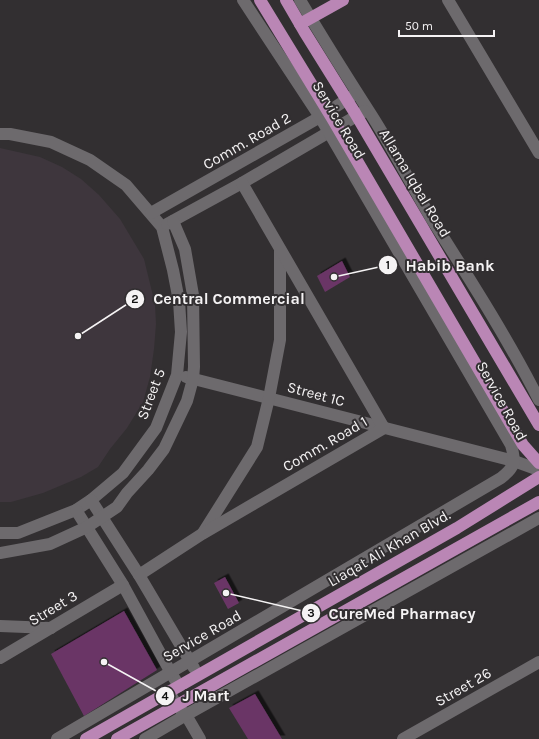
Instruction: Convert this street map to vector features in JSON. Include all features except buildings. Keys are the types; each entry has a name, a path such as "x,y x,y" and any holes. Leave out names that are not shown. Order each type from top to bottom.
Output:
{"main road":[{"path":"260,0 333,130 523,445 539,463"},
{"name":"Allama Iqbal Road","path":"286,0 305,21 351,96 356,116 539,425"},
{"path":"305,21 343,0"},
{"name":"Liaqat Ali Khan Blvd.","path":"86,739 457,528 539,477"},
{"path":"117,739 539,502"}],"street":[{"name":"Service Road","path":"243,0 324,115"},
{"path":"300,0 305,21"},
{"path":"448,0 539,153"},
{"name":"Service Road","path":"351,96 368,110 481,296 539,400"},
{"name":"Comm. Road 2","path":"151,213 324,115 351,96"},
{"path":"162,227 242,183 368,110"},
{"name":"Service Road","path":"57,739 502,478 513,467 514,455 511,445 333,130"},
{"name":"Street 5","path":"0,134 10,134 51,142 90,160 126,185 162,227 179,301 181,332 178,375 156,428 123,473 91,500 76,510 18,533 0,533"},
{"name":"Comm. Road 1","path":"139,575 202,534 384,428 242,183"},
{"path":"0,553 50,544 87,527 102,518 117,507 164,449 187,401 193,379 193,295 185,249 173,221"},
{"path":"202,534 257,447 269,398 280,340 280,250"},
{"name":"Street 1C","path":"178,375 514,461 539,470"},
{"path":"91,500 139,575 198,675"},
{"path":"76,510 123,585 171,673 176,705 186,715 200,739"},
{"path":"145,739 539,518"},
{"name":"Street 3","path":"0,658 123,585"},
{"path":"0,626 51,628"},
{"name":"Street 26","path":"403,739 539,662"}],"shaded area":[{"path":"0,148 40,157 62,167 81,179 99,195 120,219 144,259 155,304 156,324 150,377 143,402 127,428 98,467 81,477 43,493 11,502 0,502"}],"place":[{"name":"Habib Bank","path":"334,277"},
{"name":"Central Commercial","path":"78,336"},
{"name":"CureMed Pharmacy","path":"226,593"},
{"name":"J Mart","path":"104,662"}]}
